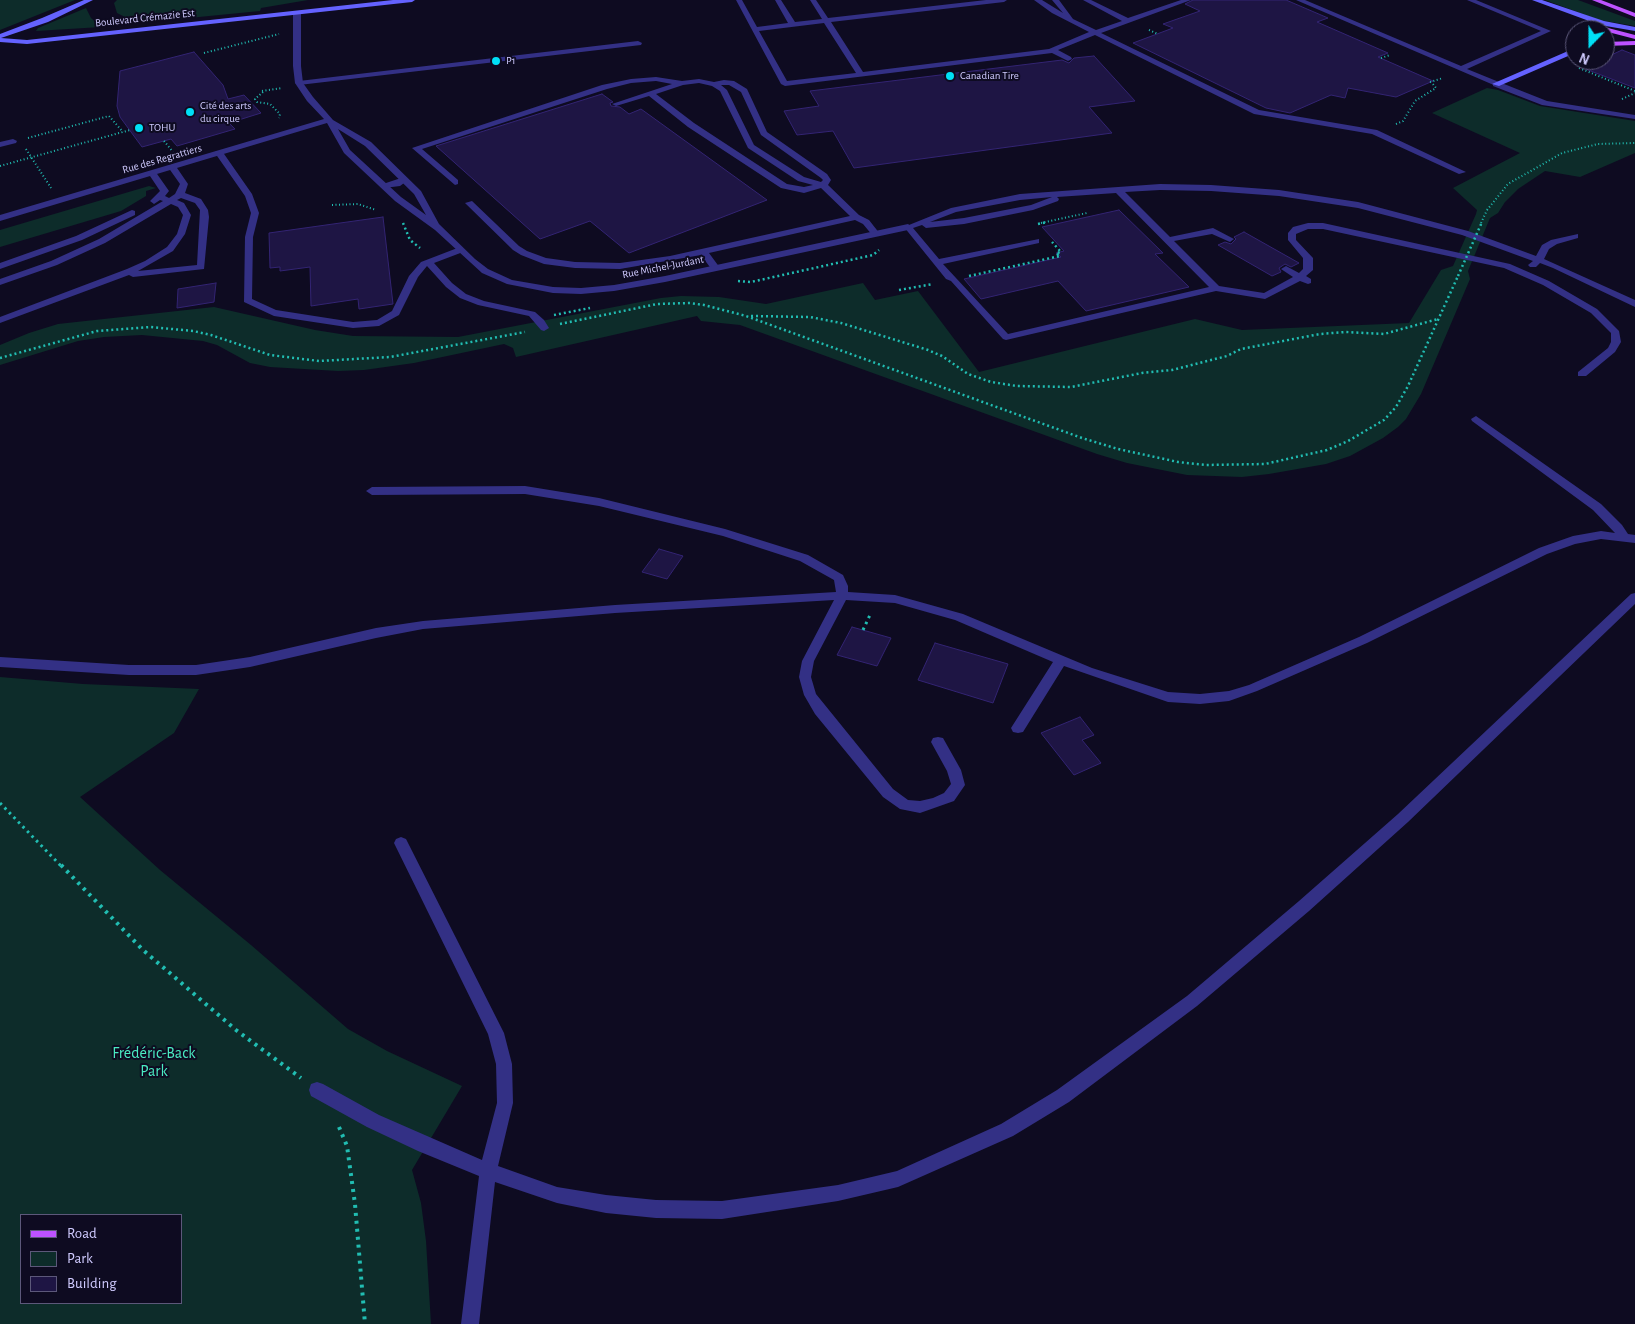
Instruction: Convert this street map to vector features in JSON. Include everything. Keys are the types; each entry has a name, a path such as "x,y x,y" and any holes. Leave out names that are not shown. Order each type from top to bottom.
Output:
{"main road":[{"path":"0,36 39,23 90,0"},
{"path":"323,10 339,0"},
{"name":"Boulevard Crémazie Est","path":"0,40 27,42 412,0"},
{"path":"1530,0 1574,20"},
{"path":"1534,0 1603,23 1635,29"},
{"path":"1595,0 1635,14"},
{"path":"1615,33 1635,37"},
{"path":"0,46 27,42"},
{"path":"1615,44 1635,43"},
{"path":"1496,84 1565,54"}],"street":[{"path":"739,0 785,84 1052,50 1096,32 1188,0"},
{"path":"778,0 792,24"},
{"path":"813,0 861,74"},
{"path":"755,29 1004,0"},
{"path":"1037,0 1054,12 1257,112 1382,135 1462,172"},
{"path":"1055,0 1074,21"},
{"path":"1086,0 1128,21"},
{"path":"1299,0 1545,103 1635,117"},
{"path":"1462,69 1547,31 1470,0"},
{"path":"297,13 297,66 299,83 638,43"},
{"path":"1052,50 1068,59"},
{"path":"455,182 416,148 605,87 631,81 656,79 682,83"},
{"path":"616,104 682,83 699,81 714,84 723,90 751,146 801,179 823,185 856,218 866,222 876,234"},
{"path":"650,93 690,125 784,186 804,190 823,185 826,180 824,176 764,133 744,91 724,82 714,84"},
{"name":"Rue Michel-Jurdant","path":"299,83 310,99 330,120 368,144 418,193 438,228"},
{"name":"Rue Michel-Jurdant","path":"330,120 347,151 398,199 438,228 472,262 496,276 524,285 553,290 581,291 614,288 908,227"},
{"name":"Rue des Regrattiers","path":"0,218 330,120"},
{"path":"0,145 16,141"},
{"path":"219,153 249,196 255,213 249,237 247,300 274,313 353,325 379,323 396,313 414,276 428,262 460,250"},
{"path":"0,282 54,263 102,241 170,201 180,194 184,184 172,167"},
{"path":"0,266 108,226 160,197 165,191 152,173"},
{"path":"384,185 397,184 404,180"},
{"path":"908,227 964,208 1020,197 1160,186 1279,193 1328,200 1386,212 1488,240 1539,260 1635,304"},
{"path":"1117,189 1216,288"},
{"path":"118,276 201,267 204,210 198,202 180,194"},
{"path":"908,227 964,221 1033,207 1070,194"},
{"path":"0,320 118,276 154,260 170,249 177,242 186,215 184,208 160,197"},
{"path":"469,204 524,254 544,261 575,265 620,266 670,259 856,218"},
{"path":"908,227 937,262 1006,337 1216,288 1265,296 1304,279 1308,270 1308,258 1292,240 1292,233 1296,228 1323,226 1526,272 1594,311 1616,333 1616,342 1612,350 1582,374"},
{"path":"1168,240 1213,231 1230,239"},
{"path":"1526,272 1539,260 1545,247 1554,242 1575,236"},
{"path":"937,262 1036,241"},
{"path":"703,252 714,268"},
{"path":"428,262 449,285 463,296 481,303 532,314 542,322 544,328"},
{"path":"1286,269 1304,279"},
{"path":"1476,419 1597,507 1629,538"},
{"path":"372,491 524,490 599,502 725,533 804,558 839,578 842,586 842,596 808,661 806,669 805,677 810,695 820,710 888,792 905,804 920,807 936,803 949,797 958,785 954,770 938,742"},
{"path":"0,662 129,670 196,670 250,662 376,633 423,625 615,609 842,596 895,599 928,608 959,617 1088,671 1168,697 1200,699 1229,696 1253,688 1362,640 1543,550 1573,540 1601,535 1629,538"},
{"path":"317,1090 373,1121 424,1145 488,1171 557,1195 606,1204 656,1210 722,1210 838,1194 898,1179 1007,1130 1063,1096 1192,1000 1403,818 1635,598"},
{"path":"1018,728 1061,660"},
{"path":"401,843 496,1033 504,1064 504,1103 488,1171 470,1324"}],"path":[{"path":"204,53 279,34"},
{"path":"1583,70 1635,91"},
{"path":"1587,76 1592,74"},
{"path":"1393,124 1403,121 1415,101 1436,88 1432,83"},
{"path":"1613,87 1618,84"},
{"path":"276,120 280,118 280,114 272,106 257,102 255,99 262,91 282,88"},
{"path":"16,141 109,116 123,132"},
{"path":"2,165 130,130"},
{"path":"164,141 176,156"},
{"path":"0,358 74,336 97,331 142,327 211,334 270,355 319,361 390,358 673,302 704,305 746,316 1082,438 1146,457 1206,465 1266,464 1327,450 1369,430 1384,420 1396,407 1408,386 1487,210 1508,184 1562,154 1598,144 1635,143"},
{"path":"31,158 54,192"},
{"path":"332,205 358,204 376,210"},
{"path":"1035,224 1087,213"},
{"path":"899,290 941,282"},
{"path":"746,316 810,317 834,322 876,333 935,353 961,370 980,378 1016,386 1071,387 1142,373 1172,370 1227,356 1240,349 1320,334 1346,332 1384,334 1438,319"},
{"path":"0,803 143,950 236,1030 317,1090"},
{"path":"336,1120 347,1146 355,1204 364,1324"}],"green space":[{"path":"0,0 75,0 0,30"},
{"path":"117,0 308,0 261,8 260,11 148,22 131,20 117,13 114,3"},
{"path":"1545,0 1578,0 1635,21 1635,26 1615,23 1615,20 1599,20"},
{"path":"86,8 91,18 101,27 36,31 38,28"},
{"path":"1487,88 1498,90 1540,106 1635,121 1635,153 1580,177 1545,171 1518,189 1505,202 1498,213 1490,218 1468,271 1470,279 1421,394 1406,419 1383,438 1350,456 1326,464 1242,477 1187,475 1127,463 1097,454 740,325 701,321 697,316 516,357 513,348 504,344 414,363 364,370 338,371 270,367 250,363 217,345 203,341 142,335 104,337 78,341 0,365 0,345 58,324 214,307 315,330 353,336 458,337 661,298 681,296 719,297 766,304 863,283 875,300 918,291 979,372 1195,319 1242,330 1409,323 1441,270 1453,266 1476,214 1477,210 1453,188 1520,153 1432,113"},
{"path":"149,186 156,188 146,191 146,196 121,211 0,247 0,230"},
{"name":"Frédéric-Back Park","path":"0,677 83,684 199,689 174,733 80,797 160,870 348,1029 387,1051 462,1086 412,1170 421,1203 426,1241 431,1324 0,1324"}],"building":[{"path":"1193,0 1286,0 1328,18 1317,22 1388,53 1378,57 1433,81 1396,97 1348,88 1345,98 1331,95 1290,113 1266,108 1133,43 1173,28 1163,24 1200,11 1185,4"},
{"path":"1622,50 1635,55 1635,88 1588,70 1615,70 1615,53"},
{"name":"Cité des arts du cirque","path":"194,52 223,85 228,99 244,95 261,113 229,123 235,129 177,146 171,139 142,147 120,117 117,106 120,71"},
{"path":"1094,56 1135,101 1089,107 1112,133 854,168 833,131 797,135 784,111 819,106 810,91 1062,60 1069,63 1074,58"},
{"path":"602,94 613,102 610,103 611,106 620,107 629,114 641,109 767,200 629,253 590,221 540,239 436,146"},
{"path":"1119,210 1163,253 1155,254 1189,287 1086,311 1058,281 981,299 964,279 1061,257 1056,253 1064,251 1042,227"},
{"path":"383,217 393,304 359,309 358,299 311,306 310,267 280,271 280,267 270,268 269,233"},
{"path":"1244,232 1299,263 1291,267 1285,264 1279,268 1281,272 1272,276 1218,245 1225,242 1231,244 1236,239 1234,237"},
{"path":"216,283 214,302 177,308 178,289"},
{"path":"659,549 683,556 667,579 642,572"},
{"path":"852,627 891,638 877,666 837,655"},
{"path":"935,643 1008,664 993,703 918,680"},
{"path":"1080,717 1094,735 1082,740 1101,763 1074,775 1041,733"}],"place":[{"name":"P1","path":"496,61"},
{"name":"Canadian Tire","path":"950,76"},
{"name":"Cité des arts du cirque","path":"190,112"},
{"name":"TOHU","path":"139,128"}]}
